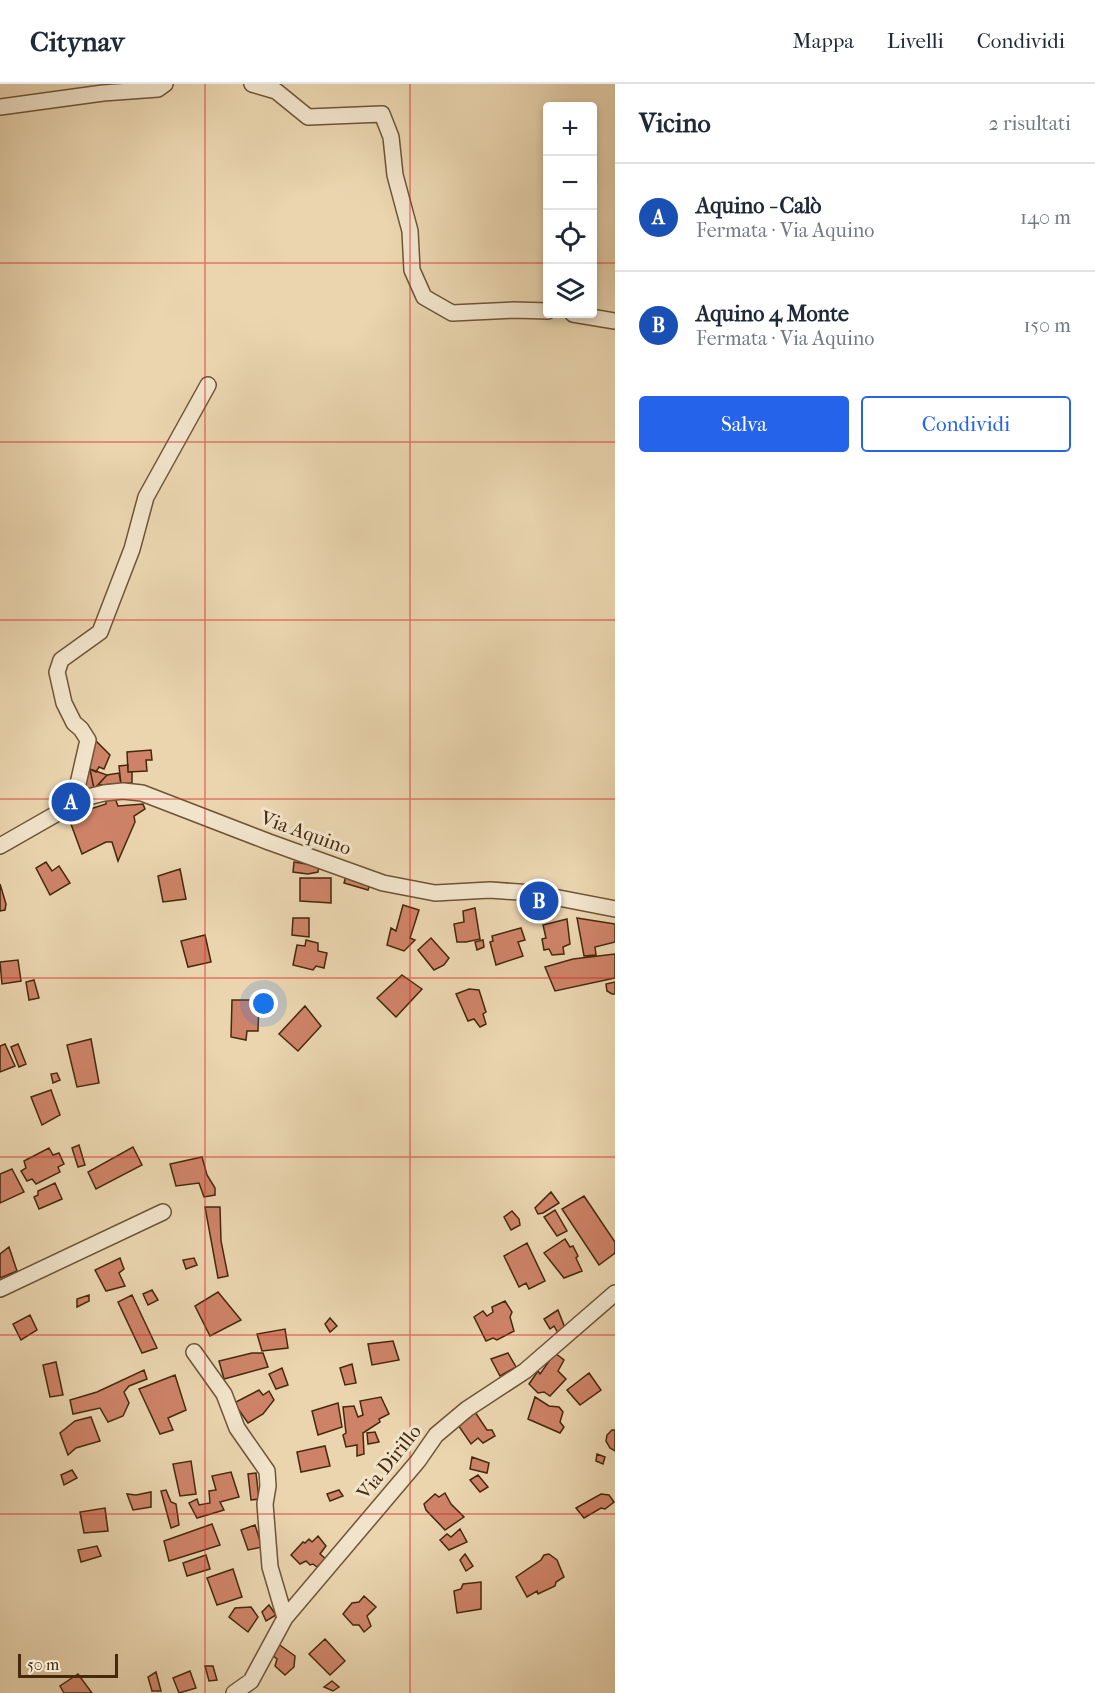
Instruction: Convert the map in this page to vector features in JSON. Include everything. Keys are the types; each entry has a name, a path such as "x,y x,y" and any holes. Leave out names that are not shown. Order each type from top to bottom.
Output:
{"street":[{"path":"0,107 103,93 158,89 165,84"},
{"path":"252,84 276,91 308,117 382,114 391,137 395,175 410,231 412,270 424,297 452,313 543,311"},
{"path":"597,318 615,321"},
{"path":"78,803 77,788 88,740 74,723 64,703 57,672 61,660 100,632 132,549 146,498 208,385"},
{"name":"Via Aquino","path":"0,846 84,798 123,791 142,793 268,842 392,885 435,893 490,890 533,893 615,909"},
{"path":"0,1289 163,1212"},
{"name":"Via Dirillo","path":"234,1693 251,1681 285,1618 418,1461 436,1435 467,1409 525,1371 615,1293"},
{"path":"194,1352 224,1394 237,1428 267,1471 268,1486 265,1504 270,1567 285,1618"}],"building":[{"path":"92,737 110,755 104,769 99,767 96,772 90,769 94,789 79,788"},
{"path":"151,750 152,760 146,760 147,771 128,772 127,752"},
{"path":"128,765 128,772 132,772 132,783 121,784 119,766"},
{"path":"90,769 107,775 94,789"},
{"path":"119,773 121,784 98,785 107,775"},
{"path":"115,798 118,806 143,804 145,809 134,816 135,822 118,861 112,842 106,842 82,854 68,816 106,804 106,801"},
{"path":"46,862 52,871 59,866 70,883 50,895 36,868"},
{"path":"294,862 319,866 318,872 308,874 293,872"},
{"path":"180,869 186,899 163,902 158,876"},
{"path":"346,876 370,884 368,890 344,883"},
{"path":"300,878 331,878 331,903 300,901"},
{"path":"0,884 6,904 5,910 0,911"},
{"path":"403,905 419,910 410,938 415,940 404,951 387,945 391,928 396,931"},
{"path":"475,908 480,939 457,942 454,924 464,922 463,911"},
{"path":"293,918 309,918 309,937 292,935"},
{"path":"577,918 615,924 615,942 595,947 596,955 584,956"},
{"path":"567,919 570,944 563,947 564,954 552,955 549,949 544,950 542,939 546,938 543,925"},
{"path":"521,928 525,940 518,942 523,956 496,965 490,942 493,941 492,936"},
{"path":"205,935 211,962 188,967 181,941"},
{"path":"431,938 449,958 444,965 434,970 418,950"},
{"path":"306,940 318,943 318,951 327,953 324,968 316,966 313,970 293,965 297,945 305,946"},
{"path":"483,940 484,947 477,950 475,942"},
{"path":"615,954 615,978 555,991 545,967 573,959"},
{"path":"18,960 21,981 2,984 0,962"},
{"path":"402,975 422,989 396,1017 377,998"},
{"path":"34,980 39,998 29,1000 26,982"},
{"path":"615,982 615,994 612,994 607,991 606,984"},
{"path":"469,989 479,990 486,1012 483,1014 486,1024 480,1027 474,1019 468,1021 456,994"},
{"path":"232,1000 259,1000 258,1031 247,1031 246,1040 231,1037"},
{"path":"305,1006 321,1026 298,1051 279,1034"},
{"path":"91,1039 99,1083 77,1087 67,1045"},
{"path":"5,1044 15,1066 0,1072 0,1046"},
{"path":"18,1044 26,1064 19,1067 11,1047"},
{"path":"57,1073 60,1080 53,1083 51,1074"},
{"path":"51,1090 60,1115 42,1125 31,1097"},
{"path":"79,1145 85,1165 78,1167 72,1148"},
{"path":"133,1147 142,1165 96,1189 88,1172"},
{"path":"49,1148 53,1155 59,1153 64,1164 58,1167 60,1172 36,1184 32,1179 27,1181 21,1171 26,1168 24,1161"},
{"path":"202,1157 207,1175 215,1188 215,1195 204,1197 199,1183 176,1186 170,1164"},
{"path":"12,1169 24,1192 0,1203 0,1174"},
{"path":"55,1183 62,1199 39,1209 34,1197 38,1195 38,1191"},
{"path":"551,1192 559,1203 538,1214 535,1208"},
{"path":"584,1196 615,1242 615,1253 599,1265 562,1209"},
{"path":"205,1207 220,1207 221,1241 228,1276 218,1278"},
{"path":"555,1210 567,1231 557,1236 544,1217"},
{"path":"512,1211 519,1219 520,1225 511,1230 504,1217"},
{"path":"565,1239 570,1247 573,1246 582,1271 564,1278 544,1253"},
{"path":"527,1243 545,1281 529,1289 526,1283 519,1287 504,1256"},
{"path":"9,1247 17,1271 0,1278 0,1254"},
{"path":"120,1258 124,1269 119,1273 125,1286 106,1291 95,1270"},
{"path":"194,1258 197,1265 186,1269 183,1260"},
{"path":"152,1290 158,1300 148,1305 143,1294"},
{"path":"218,1292 241,1320 210,1336 195,1306"},
{"path":"89,1295 89,1301 77,1307 77,1299"},
{"path":"132,1295 157,1348 142,1353 118,1302"},
{"path":"505,1301 512,1312 510,1317 514,1331 497,1340 493,1338 486,1341 474,1317 483,1311 487,1316 493,1312 492,1307"},
{"path":"558,1310 565,1328 558,1333 554,1326 550,1329 544,1319"},
{"path":"30,1315 37,1330 21,1340 13,1324"},
{"path":"330,1318 337,1326 330,1332 325,1324"},
{"path":"285,1329 288,1348 262,1351 257,1334"},
{"path":"393,1341 399,1360 372,1365 368,1344"},
{"path":"252,1353 263,1353 268,1367 224,1379 219,1361"},
{"path":"508,1353 516,1367 500,1376 491,1359"},
{"path":"555,1353 564,1360 558,1371 566,1379 550,1396 544,1392 538,1393 529,1384 538,1371 540,1374"},
{"path":"56,1362 63,1395 50,1397 43,1365"},
{"path":"352,1364 356,1383 345,1385 340,1368"},
{"path":"282,1368 288,1385 276,1389 269,1374"},
{"path":"144,1370 147,1379 129,1386 124,1392 129,1403 123,1416 108,1422 100,1408 73,1414 70,1400 97,1392"},
{"path":"589,1373 601,1390 580,1405 567,1390"},
{"path":"175,1375 186,1410 168,1418 173,1430 160,1434 139,1389"},
{"path":"259,1390 263,1395 269,1391 274,1400 263,1414 248,1423 234,1403"},
{"path":"381,1397 389,1414 379,1419 380,1422 363,1433 364,1454 357,1456 357,1445 346,1447 343,1435 346,1433 343,1407 354,1406 358,1417 363,1415 360,1401"},
{"path":"535,1397 549,1406 559,1407 563,1412 560,1422 564,1427 560,1433 528,1419"},
{"path":"338,1403 342,1427 318,1435 312,1411"},
{"path":"475,1412 487,1430 492,1430 495,1436 483,1443 478,1438 471,1444 458,1425"},
{"path":"91,1417 100,1441 76,1448 68,1455 60,1433 75,1421"},
{"path":"615,1430 615,1451 606,1441 607,1435"},
{"path":"375,1432 379,1442 368,1444 367,1433"},
{"path":"325,1446 330,1466 301,1472 297,1452"},
{"path":"597,1454 605,1457 603,1464 596,1461"},
{"path":"472,1457 489,1463 487,1473 470,1469"},
{"path":"191,1461 196,1494 180,1496 173,1464"},
{"path":"72,1470 77,1478 64,1485 61,1475"},
{"path":"231,1472 239,1497 220,1502 224,1510 197,1518 189,1503 197,1499 199,1505 210,1503 209,1491 216,1490 212,1476"},
{"path":"256,1473 259,1499 251,1500 248,1474"},
{"path":"478,1475 488,1487 480,1492 470,1480"},
{"path":"166,1490 171,1502 176,1504 179,1525 171,1528 161,1491"},
{"path":"339,1490 343,1496 330,1501 327,1494"},
{"path":"151,1492 151,1507 133,1510 127,1494"},
{"path":"445,1493 451,1504 464,1517 445,1530 426,1510 424,1504 435,1494 439,1497"},
{"path":"601,1494 609,1495 614,1502 605,1509 601,1508 584,1518 576,1508"},
{"path":"105,1508 108,1531 84,1533 80,1512"},
{"path":"212,1524 220,1545 169,1561 164,1541"},
{"path":"255,1525 262,1547 248,1550 241,1530"},
{"path":"460,1529 467,1542 449,1550 440,1540 447,1534 451,1537"},
{"path":"318,1536 326,1546 320,1554 326,1559 317,1567 306,1561 300,1564 291,1555 303,1542 309,1539 312,1542"},
{"path":"97,1546 101,1556 81,1562 78,1550"},
{"path":"465,1554 473,1566 466,1571 460,1560"},
{"path":"549,1554 557,1560 564,1577 556,1582 555,1586 538,1594 537,1591 527,1597 516,1577 541,1560 544,1555"},
{"path":"206,1555 210,1569 187,1576 183,1563"},
{"path":"233,1569 242,1597 217,1605 207,1578"},
{"path":"481,1582 481,1609 457,1613 454,1591 461,1589 463,1584"},
{"path":"364,1596 376,1607 367,1616 371,1626 364,1632 359,1625 353,1625 343,1614 352,1603 359,1602"},
{"path":"269,1605 276,1615 266,1621 262,1612"},
{"path":"251,1607 258,1617 248,1632 229,1617 235,1608"},
{"path":"325,1639 345,1661 330,1675 309,1654"},
{"path":"277,1643 295,1656 294,1667 285,1675 275,1666 277,1659 271,1654"},
{"path":"205,1666 213,1666 217,1680 209,1681"},
{"path":"190,1671 196,1688 179,1693 173,1678"},
{"path":"156,1672 161,1691 152,1691 148,1677"},
{"path":"78,1674 92,1693 64,1693 60,1686"},
{"path":"332,1681 339,1687 333,1691 324,1687"}],"place":[{"name":"Aquino - Calò","path":"71,802"},
{"name":"Aquino 4 Monte","path":"539,901"}]}
